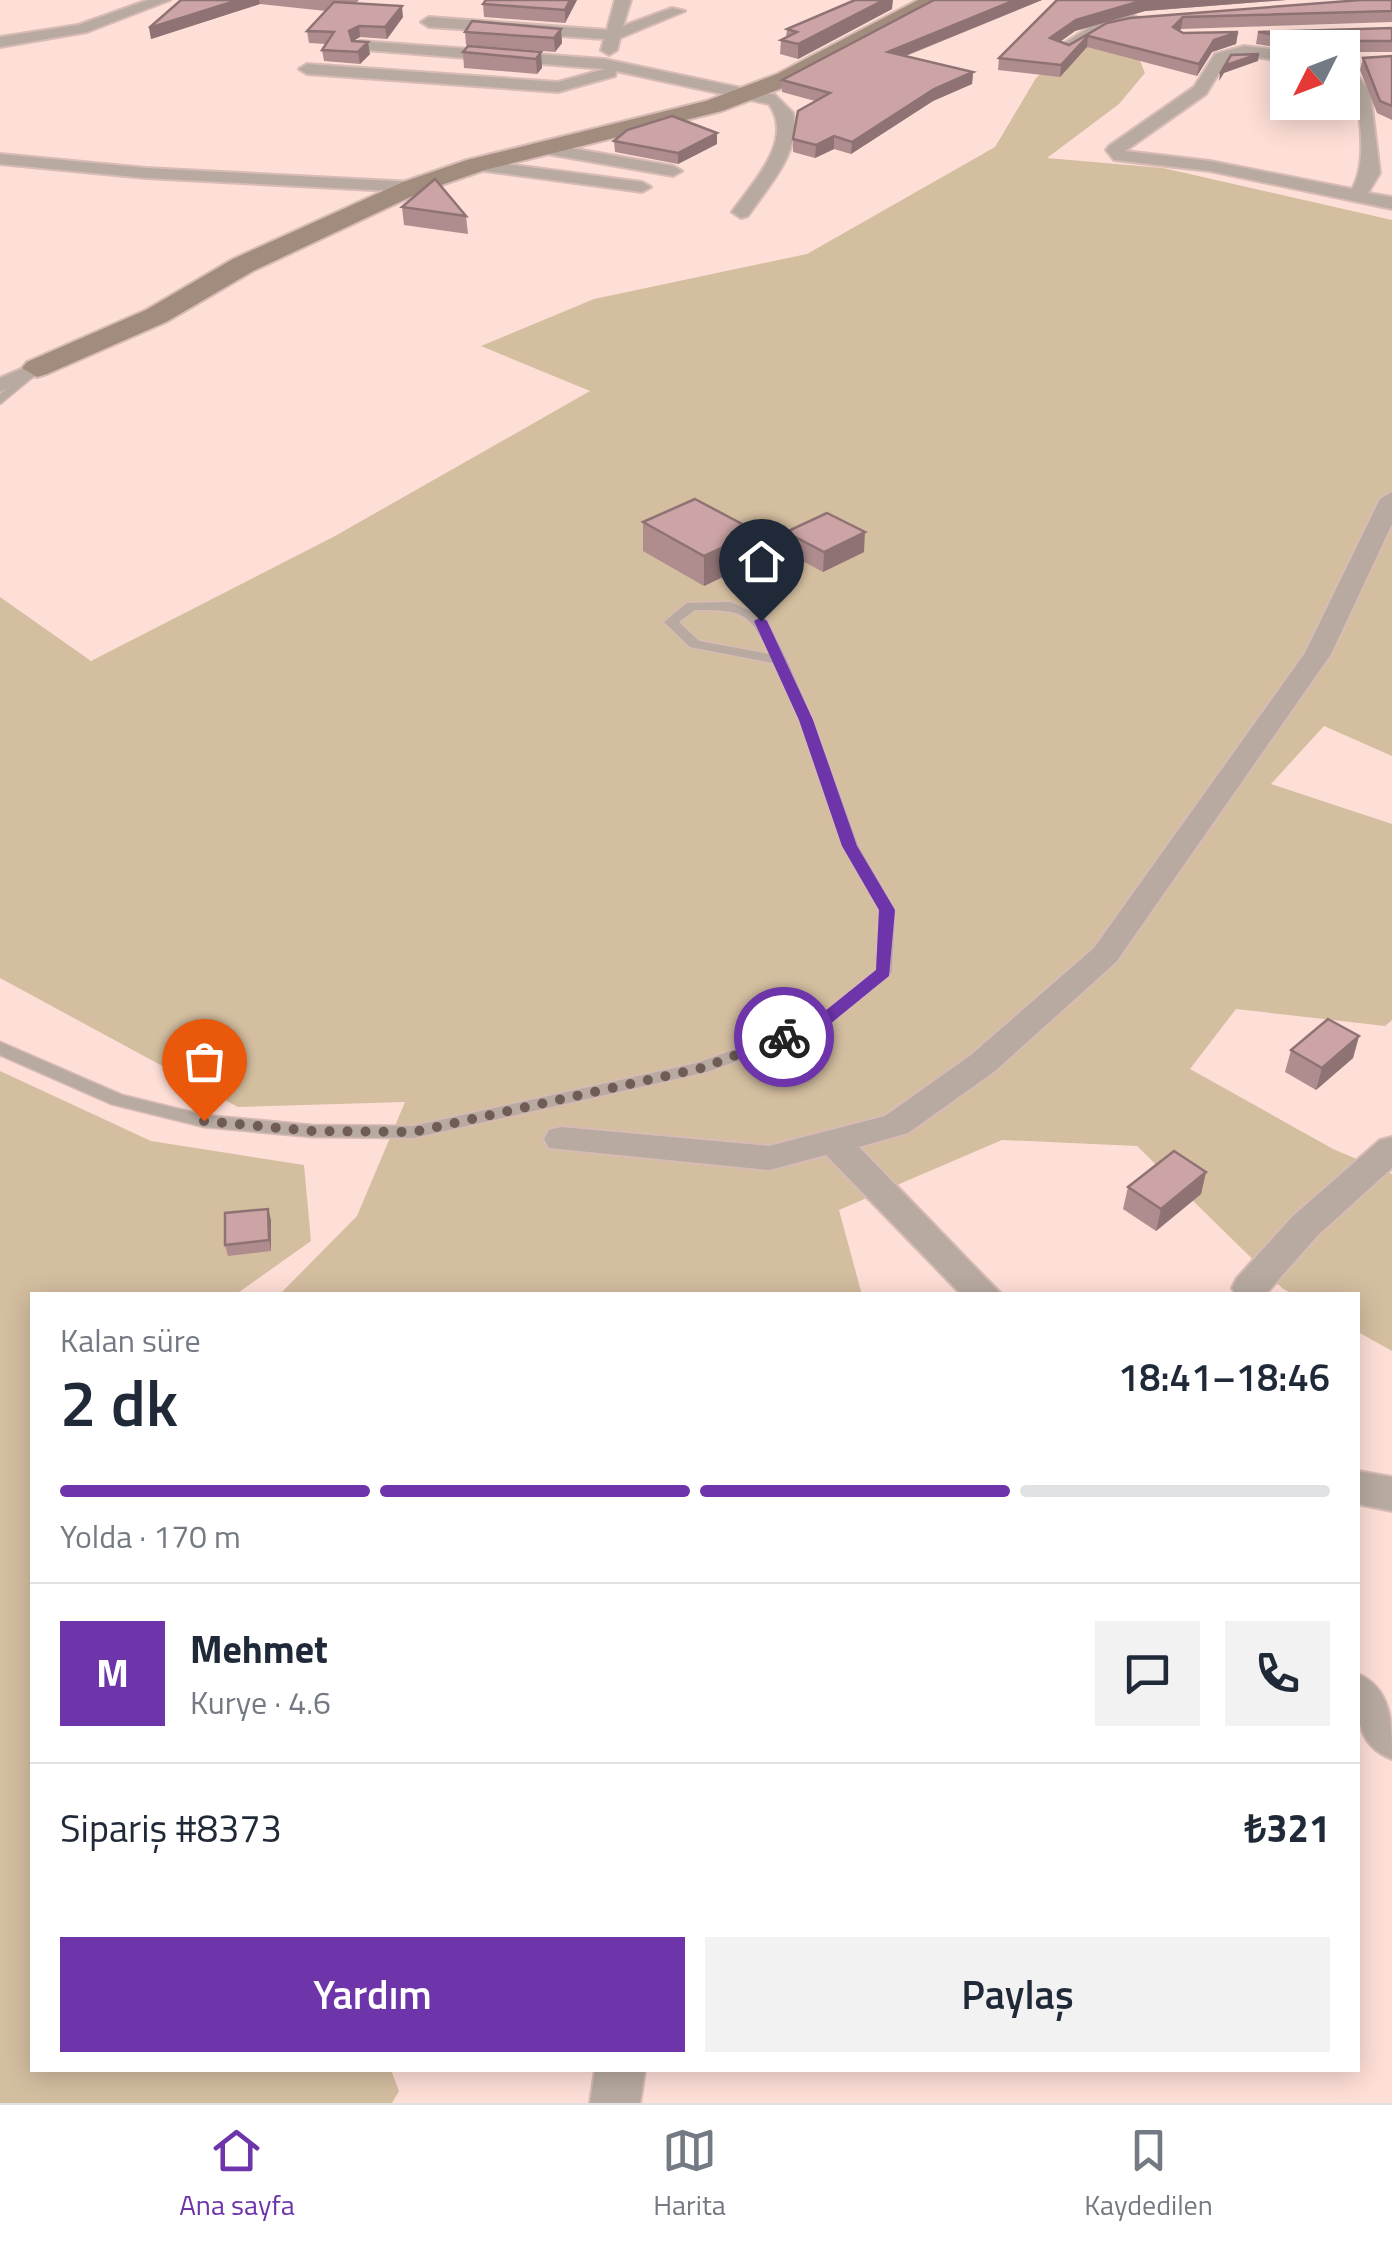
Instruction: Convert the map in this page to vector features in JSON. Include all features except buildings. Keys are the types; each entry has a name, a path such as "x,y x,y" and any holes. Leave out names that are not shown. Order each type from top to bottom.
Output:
{"street":[{"path":"0,42 80,29 162,0"},
{"path":"604,64 616,35 623,0"},
{"path":"0,386 156,316 243,265 412,186 476,165 666,119 746,94 784,79 934,0"},
{"path":"428,22 616,35 682,5"},
{"path":"664,55 682,5"},
{"path":"1060,51 1099,28 1148,18"},
{"path":"1239,35 1258,34"},
{"path":"360,46 628,68"},
{"path":"1270,54 1244,51 1221,57 1200,90 1115,150 1120,156 1210,166 1392,204"},
{"path":"307,69 558,87 664,55 746,94 775,100 784,108 787,141 741,212"},
{"path":"1357,196 1371,173 1370,93 1360,79"},
{"path":"542,148 673,172"},
{"path":"0,159 146,174 412,186"},
{"path":"476,165 642,187"},
{"path":"1371,173 1392,176"},
{"path":"560,1140 768,1158 896,1125 983,1063 1106,955 1318,654 1392,499"},
{"path":"833,1141 981,1292"},
{"path":"1250,1288 1305,1226 1392,1149"},
{"path":"1360,1488 1392,1494"},
{"path":"1360,1697 1392,1739"},
{"path":"615,2103 620,2072"}],"lane":[{"path":"0,400 37,368"},
{"path":"0,1048 117,1100 204,1121 312,1131 414,1132 702,1068 820,1024 884,972 887,910 850,846 806,720 780,660 761,621 730,606 692,606 671,622 695,644 780,660"}],"shaded area":[{"path":"1084,35 1134,46 1145,73 1119,104 1047,158 1163,168 1392,220 1392,756 1324,726 1271,784 1392,824 1392,1020 1385,1026 1236,1009 1190,1069 1333,1149 1392,1174 1392,1351 1360,1333 1360,1292 1289,1292 1282,1288 1137,1146 1002,1140 839,1210 861,1292 282,1292 357,1216 405,1102 238,1107 0,978 0,597 91,661 335,536 590,391 481,346 594,299 807,254 995,147 1036,78"},
{"path":"0,1071 151,1141 304,1165 311,1241 239,1292 30,1292 30,2072 392,2072 399,2091 392,2103 0,2103"}],"way so far":[{"path":"204,1121 312,1131 414,1132 702,1068 784,1037"}],"route":[{"path":"761,621 806,720 850,846 887,910 884,972 820,1024 784,1037"}]}
